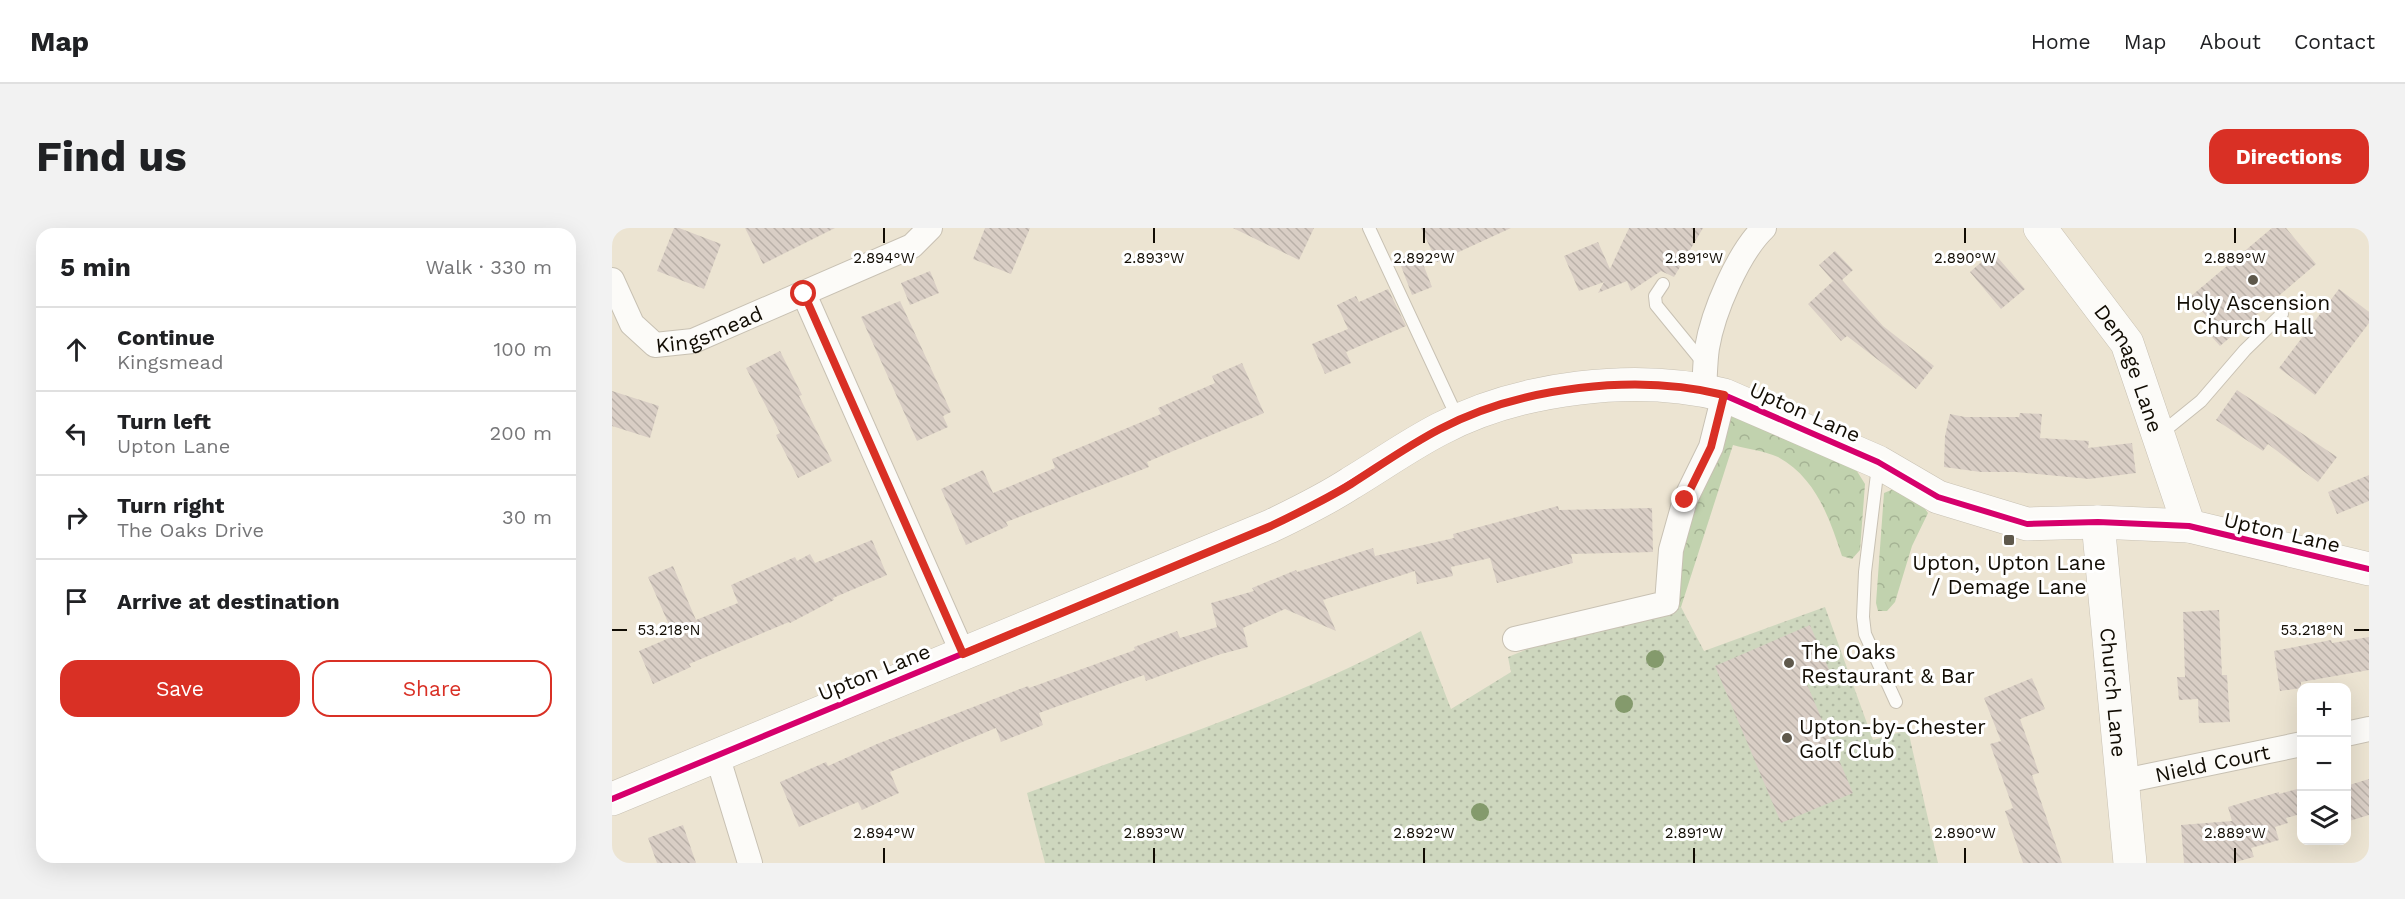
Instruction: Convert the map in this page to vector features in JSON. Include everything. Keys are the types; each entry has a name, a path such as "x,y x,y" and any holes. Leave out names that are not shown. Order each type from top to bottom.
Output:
{"street":[{"name":"Kingsmead","path":"612,280 632,324 655,345 693,341 912,246 930,228"},
{"path":"1515,639 1666,603 1674,540 1685,500 1711,447 1711,384 1707,347 1727,284 1757,235 1764,228"},
{"name":"Demage Lane","path":"2040,228 2127,343 2189,526"},
{"path":"804,294 963,654"},
{"name":"Upton Lane","path":"612,799 1260,530 1316,504 1387,459 1459,420 1481,411 1534,396 1585,387 1711,384 1878,462 1938,497 2027,524 2098,522 2189,526 2369,569"},
{"name":"Church Lane","path":"2098,522 2130,863"},
{"path":"2351,733 2369,729"},
{"name":"Nield Court","path":"2124,781 2297,745"},
{"path":"717,755 750,863"}],"lane":[{"path":"1369,228 1459,420"},
{"path":"1663,284 1655,296 1656,304 1711,384"},
{"path":"2158,436 2202,401 2245,350 2282,314"},
{"path":"1878,462 1865,572 1863,617 1865,634 1896,702"}],"green space":[{"path":"1737,415 1855,468 1865,484 1860,550 1852,559 1842,556 1826,513 1812,487 1791,466 1773,455 1733,445 1681,607 1662,615 1724,420"},
{"path":"1896,488 1918,499 1928,513 1912,546 1895,602 1887,611 1878,611 1876,603 1884,493"},
{"name":"Upton-by-Chester Golf Club","path":"1681,607 1704,651 1825,607 1873,740 1908,730 1938,863 1045,863 1027,793 1277,699 1327,678 1421,631 1451,709 1511,672 1508,657 1535,646 1662,615"}],"building":[{"path":"674,228 721,244 704,289 657,271"},
{"path":"745,228 835,228 763,264"},
{"path":"985,228 1030,228 1011,274 973,259"},
{"path":"1233,228 1314,228 1299,260"},
{"path":"1421,228 1511,228 1437,262"},
{"path":"1629,228 1703,228 1674,277 1661,271 1631,291 1627,281 1598,293 1604,282 1579,291 1564,256 1598,242 1610,269"},
{"name":"Holy Ascension Church Hall","path":"2272,228 2286,228 2316,264 2220,346 2203,327 2207,317 2190,297"},
{"path":"1418,251 1432,287 1412,295 1398,258"},
{"path":"1835,251 1853,270 1842,280 1883,326 1934,366 1916,389 1847,336 1841,341 1808,304 1833,281 1819,265"},
{"path":"1993,252 2025,289 2001,309 1970,272"},
{"path":"930,271 939,293 910,305 901,283"},
{"path":"1388,289 1406,326 1346,352 1351,363 1325,374 1312,344 1348,329 1337,305 1356,296 1359,302"},
{"path":"2339,289 2369,312 2369,323 2315,395 2279,368"},
{"path":"900,301 951,412 943,416 948,427 917,441 861,317"},
{"path":"780,351 802,395 799,396 832,461 798,478 776,435 780,433 746,368"},
{"path":"1242,363 1264,413 1147,462 1149,467 1006,522 1008,526 966,545 941,489 983,470 993,493 1055,468 1052,459 1161,414 1158,408 1215,383 1212,376"},
{"path":"2237,390 2337,457 2318,482 2268,444 2263,451 2216,420"},
{"path":"612,391 659,406 650,438 612,426"},
{"path":"2020,413 2042,414 2040,438 2089,441 2088,448 2132,443 2136,473 2089,479 2016,472 1981,472 1944,467 1945,436 1950,414 1965,417 2019,417"},
{"path":"2369,475 2369,501 2337,514 2328,492"},
{"path":"1558,506 1559,510 1652,508 1653,552 1571,554 1573,563 1497,583 1490,558 1451,567 1453,576 1417,584 1415,571 1323,600 1336,631 1285,609 1243,628 1248,647 1221,654 1146,681 1144,675 1039,713 1043,725 1001,742 996,728 890,772 899,793 862,810 858,802 799,827 780,782 826,762 828,766 877,744 1028,686 1029,688 1135,650 1134,647 1177,631 1180,638 1217,627 1211,603 1254,591 1252,588 1296,570 1297,572 1373,548 1375,556 1454,538 1453,534"},
{"path":"872,540 887,575 833,598 834,600 790,623 689,664 691,667 653,684 639,651 674,636 648,577 673,566 696,620 738,603 731,585 795,557 797,561 810,554 815,563"},
{"path":"2219,610 2222,675 2227,675 2230,722 2199,723 2198,699 2179,700 2177,677 2185,677 2183,612"},
{"name":"Upton-by-Chester Golf Club","path":"1810,625 1830,672 1806,682 1853,793 1781,823 1715,666"},
{"path":"2369,637 2369,670 2301,682 2297,683 2297,689 2280,691 2274,651 2331,640 2332,643"},
{"path":"2032,678 2045,709 2020,719 2039,773 2032,775 2062,863 2023,863 2005,811 2013,808 1990,744 2001,741 1984,698"},
{"path":"2369,779 2369,815 2351,820 2351,791 2351,784"},
{"path":"2297,789 2297,815 2286,818 2288,823 2275,827 2279,840 2251,848 2254,857 2232,863 2184,863 2181,825 2232,821 2228,807 2279,792 2279,794"},
{"path":"683,825 696,863 657,863 648,838"}],"cycle path":[{"path":"612,799 1271,526 1331,495 1429,435 1472,415 1506,403 1579,388 1654,385 1690,388 1724,395 1878,462 1938,497 2027,524 2098,522 2189,526 2369,569"}],"place":[{"name":"Holy Ascension Church Hall","path":"2253,280"},
{"name":"Upton, Upton Lane / Demage Lane","path":"2009,540"},
{"name":"The Oaks Restaurant & Bar","path":"1789,663"},
{"name":"Upton-by-Chester Golf Club","path":"1787,738"}],"route":[{"path":"804,294 963,654 1271,526 1316,504 1440,428 1481,411 1534,396 1585,387 1653,385 1704,390 1724,395 1711,447 1685,500"}]}
